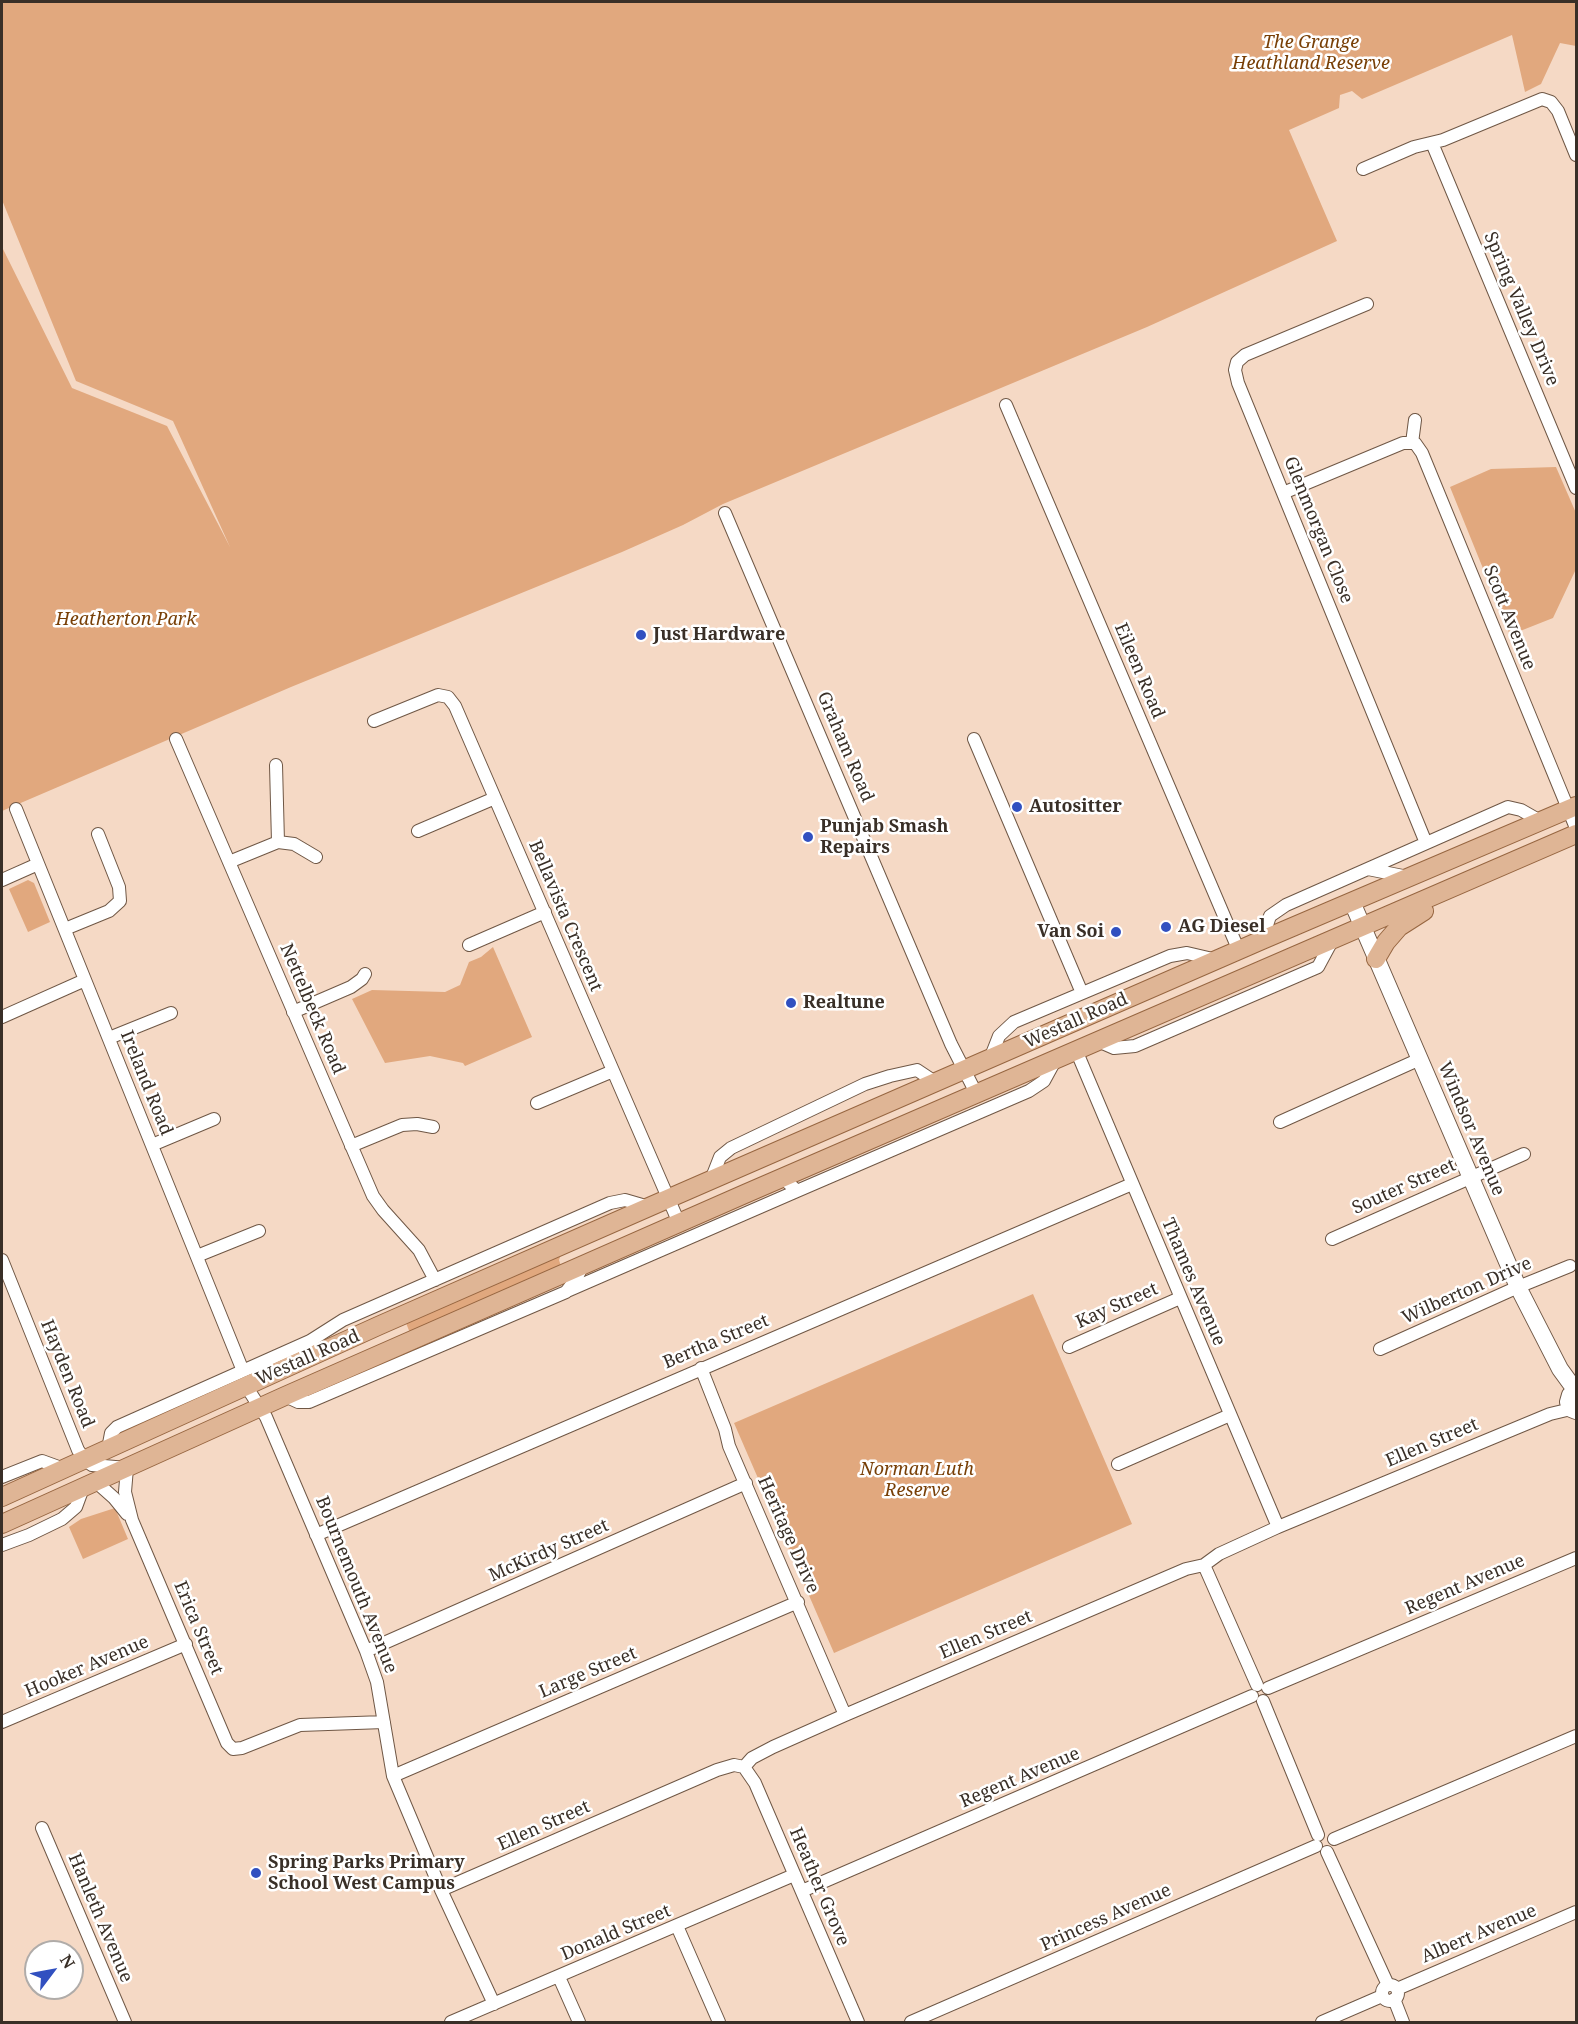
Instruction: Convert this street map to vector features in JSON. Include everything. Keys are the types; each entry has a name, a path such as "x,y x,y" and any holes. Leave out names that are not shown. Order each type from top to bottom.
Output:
{"main road":[{"name":"Westall Road","path":"2,1497 108,1449 245,1379 509,1268 965,1070 992,1051 1239,951 1572,808"},
{"name":"Westall Road","path":"2,1524 747,1192 1076,1050 1106,1045 1332,941 1576,834"},
{"path":"1376,959 1386,942 1399,927 1452,890"},
{"path":"737,1168 747,1192"}],"street":[{"path":"1363,169 1414,147 1432,143 1542,99 1551,102 1558,111 1576,155"},
{"name":"Spring Valley Drive","path":"1432,143 1576,488"},
{"name":"Glenmorgan Close","path":"1367,304 1245,355 1237,362 1235,370 1426,843"},
{"name":"Eileen Road","path":"1006,405 1239,951"},
{"path":"1283,493 1403,443 1412,443 1415,420"},
{"name":"Scott Avenue","path":"1412,443 1422,453 1572,808 1576,828"},
{"name":"Graham Road","path":"725,513 950,1040 976,1093"},
{"name":"Bellavista Crescent","path":"374,722 434,696 448,697 455,706 679,1223"},
{"name":"Nettelbeck Road","path":"176,739 351,1146 378,1203 419,1250 435,1280"},
{"path":"974,739 1082,993"},
{"path":"276,765 278,842"},
{"path":"418,831 495,798"},
{"path":"1262,940 1270,916 1286,905 1508,807 1521,810 1542,822"},
{"name":"Ireland Road","path":"16,809 245,1379"},
{"path":"65,929 109,911 120,902 119,887 98,834"},
{"path":"229,862 278,842 294,844 316,857"},
{"path":"2,880 38,864"},
{"path":"1368,869 1410,878"},
{"name":"Windsor Avenue","path":"1352,902 1518,1287 1560,1370 1573,1403"},
{"path":"469,945 544,912"},
{"name":"Westall Road","path":"992,1051 999,1036 1014,1022 1170,956 1187,953 1217,960"},
{"path":"293,1012 351,987 365,974"},
{"path":"2,1017 85,980"},
{"path":"109,1038 171,1012"},
{"name":"Thames Avenue","path":"1076,1050 1278,1527"},
{"name":"Westall Road","path":"285,1396 298,1402 309,1402 1029,1091 1044,1081 1056,1059"},
{"path":"1280,1122 1420,1059"},
{"path":"711,1180 720,1157 730,1148 865,1084 917,1070 935,1082"},
{"path":"537,1103 613,1071"},
{"path":"152,1145 214,1119"},
{"path":"351,1146 402,1125 417,1124 433,1127"},
{"name":"Souter Street","path":"1332,1239 1524,1154"},
{"path":"783,1178 797,1191"},
{"name":"Bertha Street","path":"316,1534 1132,1184"},
{"name":"Westall Road","path":"245,1379 343,1320 610,1203 625,1200 649,1207"},
{"path":"197,1256 259,1231"},
{"name":"Hayden Road","path":"2,1260 78,1450 85,1460"},
{"path":"475,1263 484,1262 509,1268"},
{"path":"566,1292 583,1265"},
{"name":"Wilberton Drive","path":"1380,1349 1570,1266"},
{"name":"Kay Street","path":"1069,1347 1180,1298"},
{"name":"Heritage Drive","path":"701,1368 725,1429 729,1446 845,1714"},
{"name":"Bournemouth Avenue","path":"245,1379 261,1407 366,1651 377,1682 393,1776 441,1890 494,2004"},
{"name":"Ellen Street","path":"441,1890 717,1770 734,1765 744,1767 752,1758 772,1747 845,1714 1185,1569 1204,1565 1219,1554 1278,1527 1573,1403"},
{"path":"1118,1464 1230,1415"},
{"path":"85,1460 98,1467 127,1468"},
{"path":"2,1477 42,1461 64,1469"},
{"name":"Erica Street","path":"127,1468 125,1492 132,1520 227,1743 233,1749 300,1725 384,1722"},
{"name":"McKirdy Street","path":"366,1651 746,1483"},
{"path":"2,1545 62,1519 76,1507 89,1485"},
{"name":"Erica Street","path":"89,1485 114,1498 132,1520"},
{"name":"Regent Avenue","path":"802,1891 1576,1558"},
{"path":"1204,1565 1260,1692 1321,1844 1403,2022"},
{"name":"Large Street","path":"393,1776 798,1602"},
{"name":"Hooker Avenue","path":"2,1722 186,1644"},
{"path":"1321,1844 1334,1847 1334,1839 1576,1736"},
{"name":"Heather Grove","path":"744,1767 755,1783 858,2022"},
{"name":"Hanleth Avenue","path":"42,1828 125,2022"},
{"name":"Princess Avenue","path":"911,2022 1321,1844"},
{"name":"Donald Street","path":"451,2022 794,1875"},
{"name":"Albert Avenue","path":"1322,2022 1576,1912"},
{"path":"677,1926 719,2022"},
{"path":"559,1977 579,2022"}],"green space":[{"path":"2,2 1576,2 1576,46 1560,43 1541,84 1525,92 1512,35 1362,99 1352,91 1340,95 1339,108 1289,130 1337,241 1147,327 723,504 622,552 291,687 2,811 2,247 72,388 167,426 230,547 173,421 76,381 2,200"},
{"path":"1556,467 1576,513 1576,569 1553,618 1510,635 1450,487 1491,469"},
{"path":"28,880 34,883 50,922 28,932 9,889"},
{"path":"493,947 532,1037 465,1066 463,1063 430,1056 385,1063 352,999 372,990 445,992 460,985 469,962 481,957"},
{"path":"561,1254 559,1260 561,1266 410,1333 406,1323"},
{"name":"Norman Luth Reserve","path":"1033,1294 1132,1524 834,1653 734,1423"},
{"path":"115,1508 128,1539 83,1559 69,1527 81,1519"}],"place":[{"name":"Just Hardware","path":"641,635"},
{"name":"Autositter","path":"1017,807"},
{"name":"Punjab Smash Repairs","path":"808,837"},
{"name":"AG Diesel","path":"1166,927"},
{"name":"Van Soi","path":"1116,932"},
{"name":"Realtune","path":"791,1003"},
{"name":"Spring Parks Primary School West Campus","path":"256,1873"}],"park label":[{"name":"The Grange Heathland Reserve","path":"1311,53"},
{"name":"Heatherton Park","path":"126,620"}]}
